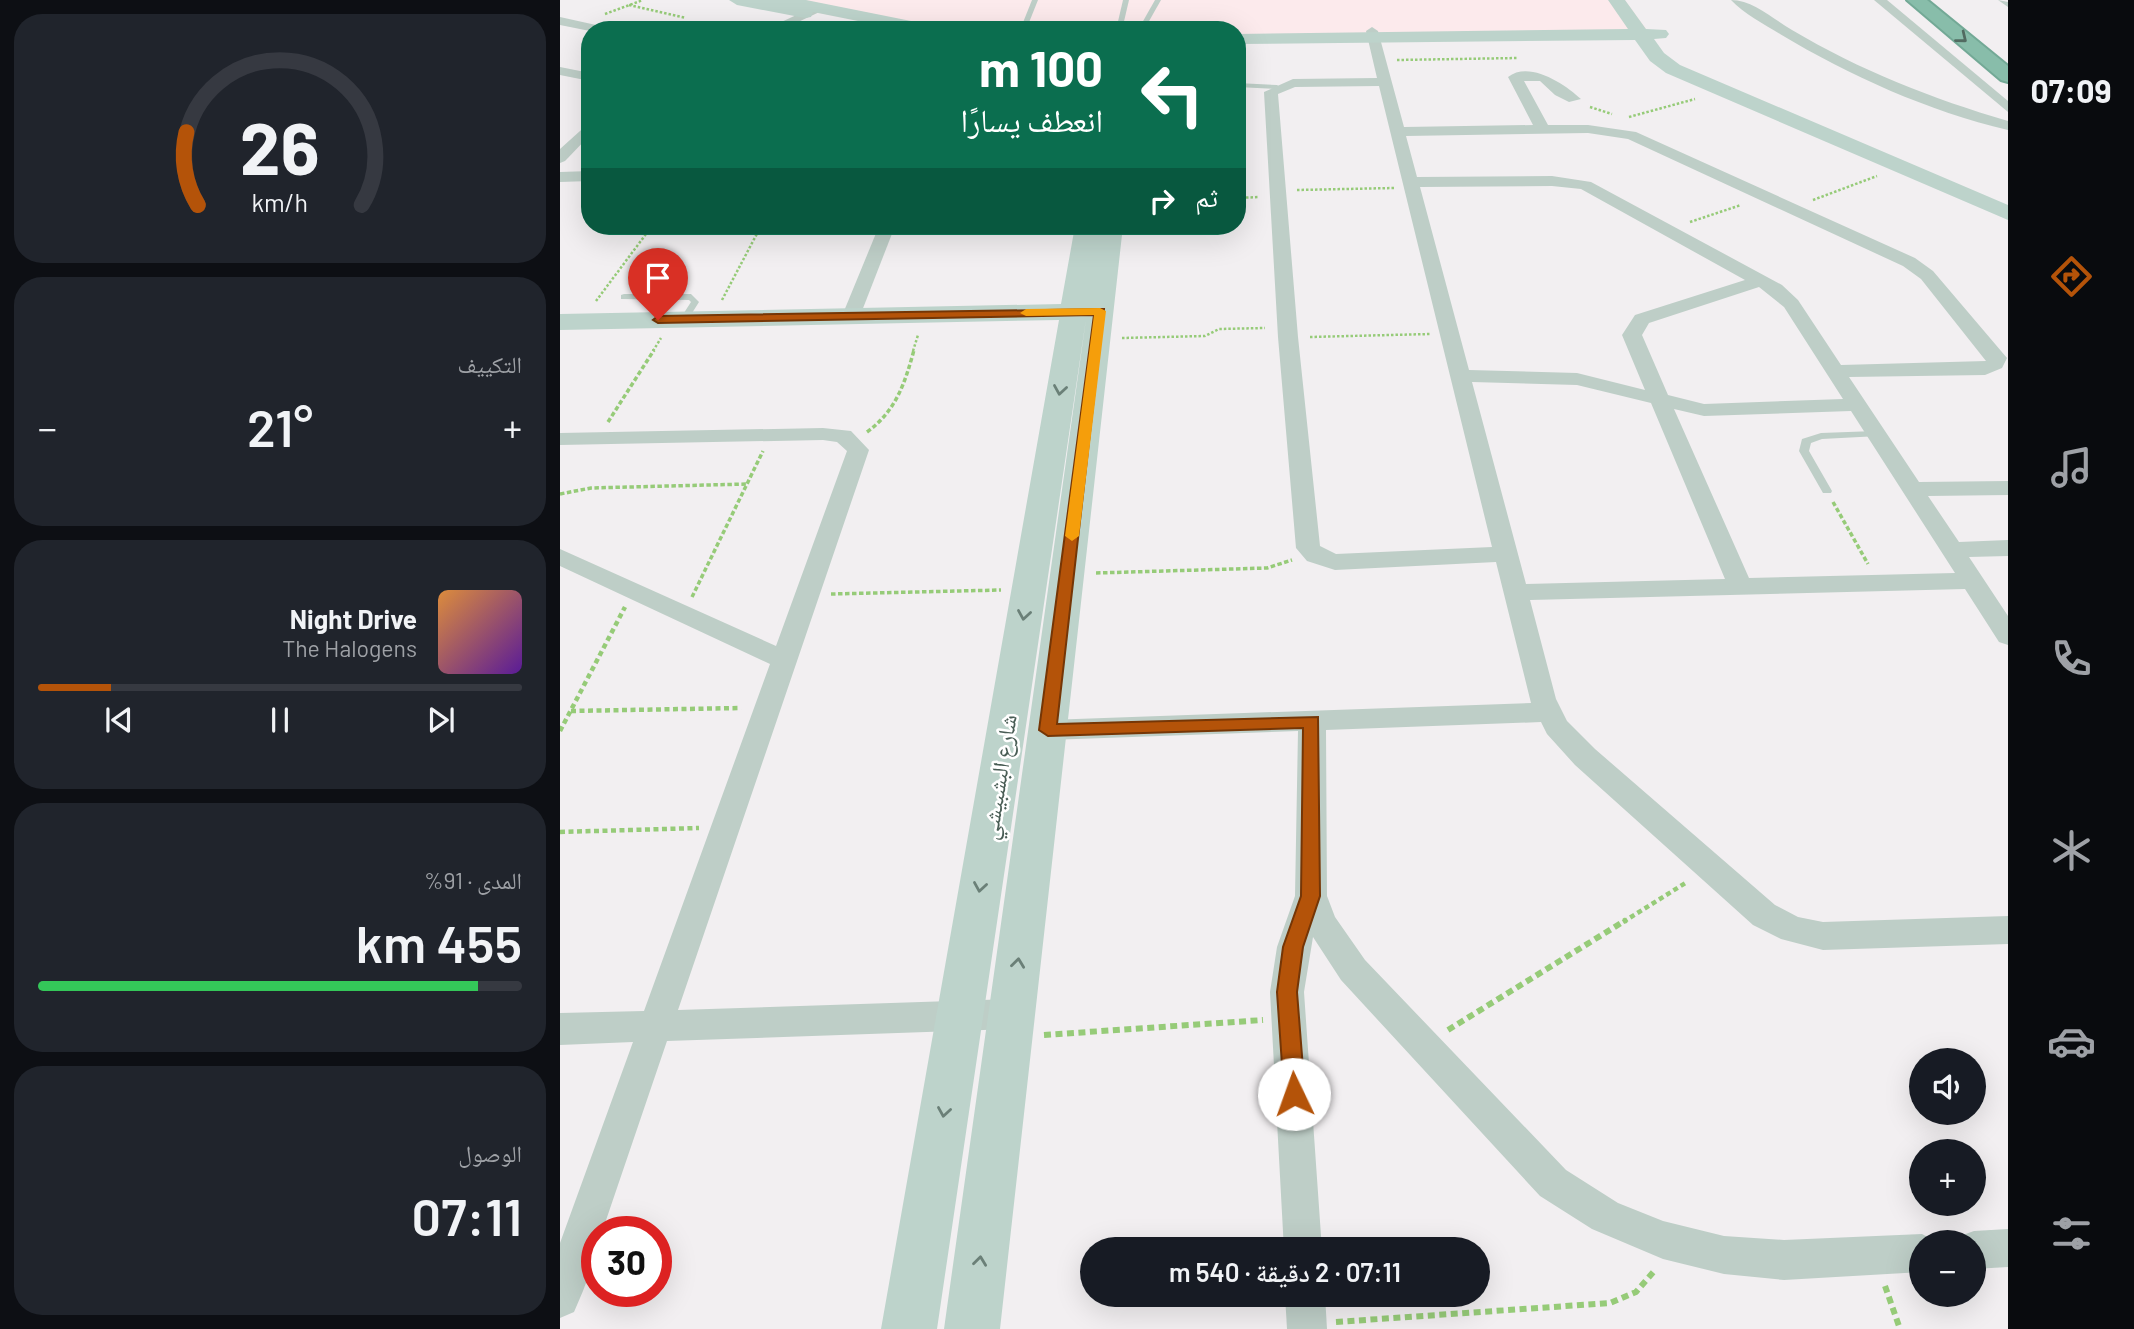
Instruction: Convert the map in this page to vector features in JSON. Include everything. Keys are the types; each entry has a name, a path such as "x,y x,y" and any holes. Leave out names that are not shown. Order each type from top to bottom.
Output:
{"highway":[{"path":"1916,0 2008,76"}],"street":[{"path":"737,0 876,21"},
{"path":"780,0 852,21"},
{"path":"1616,0 1700,69 2008,200"},
{"path":"1638,0 1667,65 1723,92 2008,213"},
{"path":"1737,0 1803,41 1888,82 1956,110 2008,126"},
{"path":"1880,0 2006,106"},
{"path":"791,21 815,11"},
{"path":"560,21 581,25"},
{"path":"1246,40 1378,53 1651,31"},
{"path":"1246,33 1378,53"},
{"path":"1378,53 1277,87 1271,92 1287,333 1308,548 1315,556 1335,562 1505,554"},
{"path":"1378,53 1505,554 1548,712 1557,727 1585,757 1764,915 1779,925 1810,935 2008,930"},
{"path":"560,71 581,75"},
{"path":"1544,130 1515,77 1544,77 1560,92 1574,99"},
{"path":"1956,110 2006,106"},
{"path":"1398,132 1544,130 1615,123 1916,266 1997,358 1995,364 1984,369 1834,371"},
{"path":"560,158 581,136"},
{"path":"560,177 581,176"},
{"path":"1411,185 1574,183 1602,192 1762,280 1787,299 2008,636"},
{"path":"851,316 883,235"},
{"name":"شارع البشبيشي","path":"972,1329 1067,574 1088,324 1087,235"},
{"name":"شارع البشبيشي","path":"909,1329 1028,590 1109,235"},
{"path":"1741,587 1632,335 1635,326 1642,319 1762,280"},
{"path":"571,321 851,316 1088,324"},
{"path":"560,339 919,332 1088,324"},
{"path":"1461,376 1577,379 1704,410 1856,405"},
{"path":"560,439 834,434 850,439 858,450 560,1298"},
{"path":"1912,489 2008,488"},
{"path":"1952,550 2008,548"},
{"path":"560,556 786,661"},
{"path":"1516,592 1972,581"},
{"path":"1006,730 1312,722 1548,712"},
{"path":"1302,1237 1288,975 1293,947 1311,896 1312,722"},
{"path":"1311,896 1339,954 1553,1183 1605,1216 1663,1240 1724,1255 1754,1259 1909,1254"},
{"path":"560,1029 960,1015 1010,1026"},
{"path":"1986,1249 2008,1248"}],"lane":[{"path":"1027,21 1035,0"},
{"path":"1121,21 1126,0"},
{"path":"1146,21 1158,0"},
{"path":"2001,0 2008,5"},
{"path":"1246,86 1277,87"},
{"path":"624,298 691,297 695,302 684,319"},
{"path":"1827,491 1804,451 1806,442 1821,436 1875,434"}],"path":[{"path":"584,21 643,0"},
{"path":"629,5 687,21"},
{"path":"576,24 581,22"},
{"path":"1378,53 1523,58"},
{"path":"1574,99 1616,124 1626,118 1723,92"},
{"path":"1793,207 1902,168"},
{"path":"1277,190 1411,185"},
{"path":"1670,230 1768,196"},
{"path":"571,321 644,235"},
{"path":"711,319 759,235"},
{"path":"1088,324 1205,336 1219,329 1287,333 1449,333"},
{"path":"850,439 874,428 895,407 919,332"},
{"path":"598,438 662,337"},
{"path":"684,614 771,435"},
{"path":"560,494 592,488 747,484"},
{"path":"1827,491 1879,583"},
{"path":"1067,574 1267,568 1291,561 1308,548"},
{"path":"560,731 633,590"},
{"path":"809,595 1028,590"},
{"path":"570,711 769,707"},
{"path":"560,832 727,827"},
{"path":"1423,1045 1710,868"},
{"path":"1010,1026 1291,1018"},
{"path":"1306,1316 1610,1303 1636,1292 1646,1283 1655,1270 1663,1240"},
{"path":"1874,1255 1900,1329"}],"shaded area":[{"path":"754,0 1625,0 1648,31 1246,36 1246,21 858,21"}],"slow traffic":[{"path":"1026,313 1100,311 1072,536"}],"route":[{"path":"658,320 1100,311 1048,730 1312,722 1311,896 1293,947 1287,992 1291,1018 1294,1094"}]}
